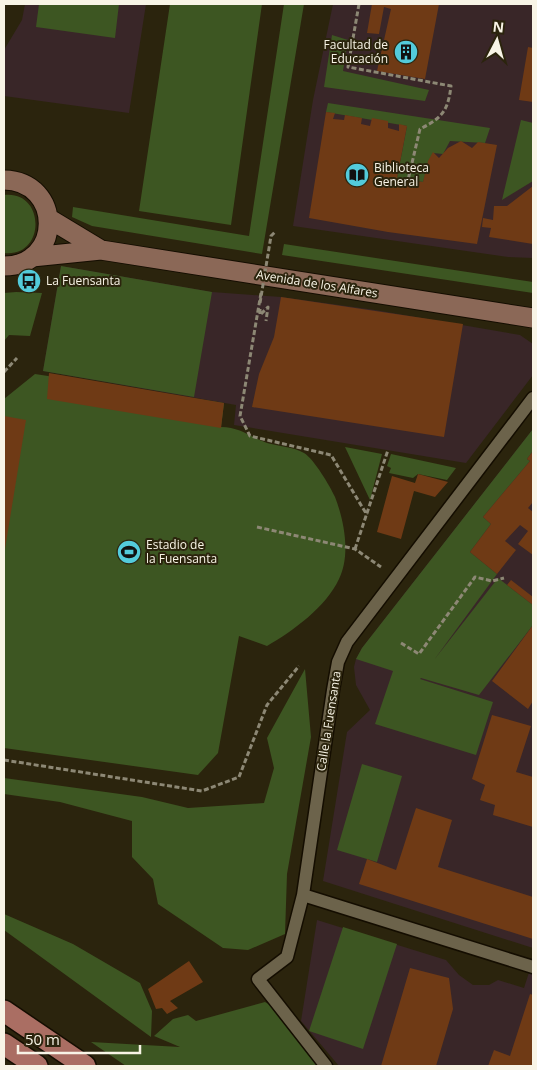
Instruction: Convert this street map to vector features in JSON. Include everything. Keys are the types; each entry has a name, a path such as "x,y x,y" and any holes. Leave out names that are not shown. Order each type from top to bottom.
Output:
{"main road":[{"path":"4,1011 85,1066"},
{"path":"4,1044 37,1066"}],"street":[{"path":"7,179 36,192 43,201 49,228 44,242 32,257"},
{"name":"Avenida de los Alfares","path":"48,218 101,250"},
{"name":"Avenida de los Alfares","path":"4,266 19,264 32,257 101,250 533,318"},
{"name":"Calle la Fuensanta","path":"326,1066 258,979 287,957 303,895 338,662 347,642 531,406"},
{"path":"303,895 533,967"}],"path":[{"path":"359,4 348,67 451,86 449,102 443,114 437,120 420,129 408,180"},
{"path":"266,321 268,307 260,315 260,303 271,236 275,232"},
{"path":"261,293 240,416 250,436 331,455 367,515"},
{"path":"4,372 17,358"},
{"path":"355,549 388,450"},
{"path":"257,526 355,549 381,567"},
{"path":"401,643 419,654 475,577 492,582 504,578"},
{"path":"4,760 202,791 239,778 267,705 299,666"}],"shaded area":[{"path":"25,4 146,4 129,113 4,96 4,50 22,20"},
{"path":"333,4 533,4 533,258 508,257 293,226 313,100"},
{"path":"61,266 212,292 281,297 375,310 520,335 533,344 533,375 466,463 234,425 236,405 43,371"},
{"path":"533,429 533,948 323,881 347,732 370,710 356,685 354,667 356,659 362,648"},
{"path":"317,920 446,960 459,975 473,985 489,985 498,980 524,988 533,960 533,1066 339,1066 301,1021"}],"green space":[{"path":"39,4 119,4 115,38 36,27"},
{"path":"170,4 262,4 231,225 139,211"},
{"path":"284,4 304,4 262,254 92,226 72,217 73,207 249,236"},
{"path":"332,35 348,40 343,71 429,90 425,101 324,87"},
{"path":"328,103 490,128 485,143 450,141 443,154 433,153 423,182 397,178 407,126 326,112"},
{"path":"521,120 533,123 533,181 502,200"},
{"path":"4,195 18,196 28,203 34,212 36,224 34,236 28,245 18,252 4,253"},
{"path":"284,244 533,282 533,293 282,255"},
{"path":"61,266 212,292 194,397 43,371"},
{"path":"4,293 42,293 30,336 9,335 4,341"},
{"name":"Estadio de la Fuensanta","path":"35,374 224,403 221,427 228,427 267,443 304,453 317,467 335,497 345,538 345,559 339,579 317,609 298,626 267,646 239,636 218,753 198,775 4,748 4,399"},
{"path":"533,429 533,451 527,459 530,461 483,517 491,524 470,552 497,574 434,660 498,578 533,605 533,625 479,695 420,679 493,702 476,755 375,724 393,671 356,659 362,648"},
{"path":"345,447 382,454 370,500"},
{"path":"391,454 456,468 447,480 418,474 413,478 389,473 391,468 387,466"},
{"path":"305,669 311,737 287,874 285,934 248,950 223,948 158,904 153,879 132,857 132,821 60,802 4,794 4,778 142,797 188,808 264,803 274,768 267,738"},
{"path":"362,764 402,776 377,862 337,850"},
{"path":"4,914 73,944 140,983 152,1011 151,1037 4,930"},
{"path":"343,927 397,944 363,1049 309,1031"},
{"path":"265,1002 275,1008 320,1066 126,1066 91,1042 180,1047 154,1036 173,1019 188,1015 196,1021"}],"building":[{"name":"Facultad de Educación","path":"372,4 439,4 425,79 377,71 391,9 384,7 379,34 367,33"},
{"path":"528,47 533,48 533,102 519,100"},
{"name":"Biblioteca General","path":"326,112 335,113 333,119 344,120 345,115 362,118 361,124 370,126 372,118 388,121 388,128 399,131 399,124 407,126 397,178 423,182 428,161 433,152 439,158 448,148 461,141 472,148 478,142 497,145 477,244 388,232 309,218"},
{"path":"533,186 533,244 489,237 491,228 482,227 483,218 493,220 494,206 507,206"},
{"path":"281,297 463,324 444,437 252,407 259,374 274,337"},
{"path":"49,373 224,403 221,428 47,399"},
{"path":"4,416 26,420 5,549 4,549"},
{"path":"533,451 533,502 528,508 533,512 533,555 518,544 528,531 520,525 505,541 516,550 497,574 470,552 491,524 483,517 530,461 527,459"},
{"path":"418,474 448,482 435,497 414,491 401,539 377,532 392,476 415,483"},
{"path":"511,580 533,597 533,605 507,585"},
{"path":"533,625 533,701 528,709 492,681"},
{"path":"492,715 531,726 516,772 533,777 533,827 493,815 495,805 480,800 485,785 472,779"},
{"path":"416,808 452,820 438,867 533,897 533,939 359,884 367,859 396,870"},
{"path":"189,961 203,982 170,1001 178,1008 167,1014 162,1008 156,1009 148,989"},
{"path":"410,968 449,978 453,1009 436,1066 381,1066"},
{"path":"530,994 533,995 533,1066 488,1066 494,1050 510,1056"}],"place":[{"name":"Facultad de Educación","path":"406,52"},
{"name":"Biblioteca General","path":"357,175"},
{"name":"La Fuensanta","path":"29,281"},
{"name":"Estadio de la Fuensanta","path":"129,552"}]}
